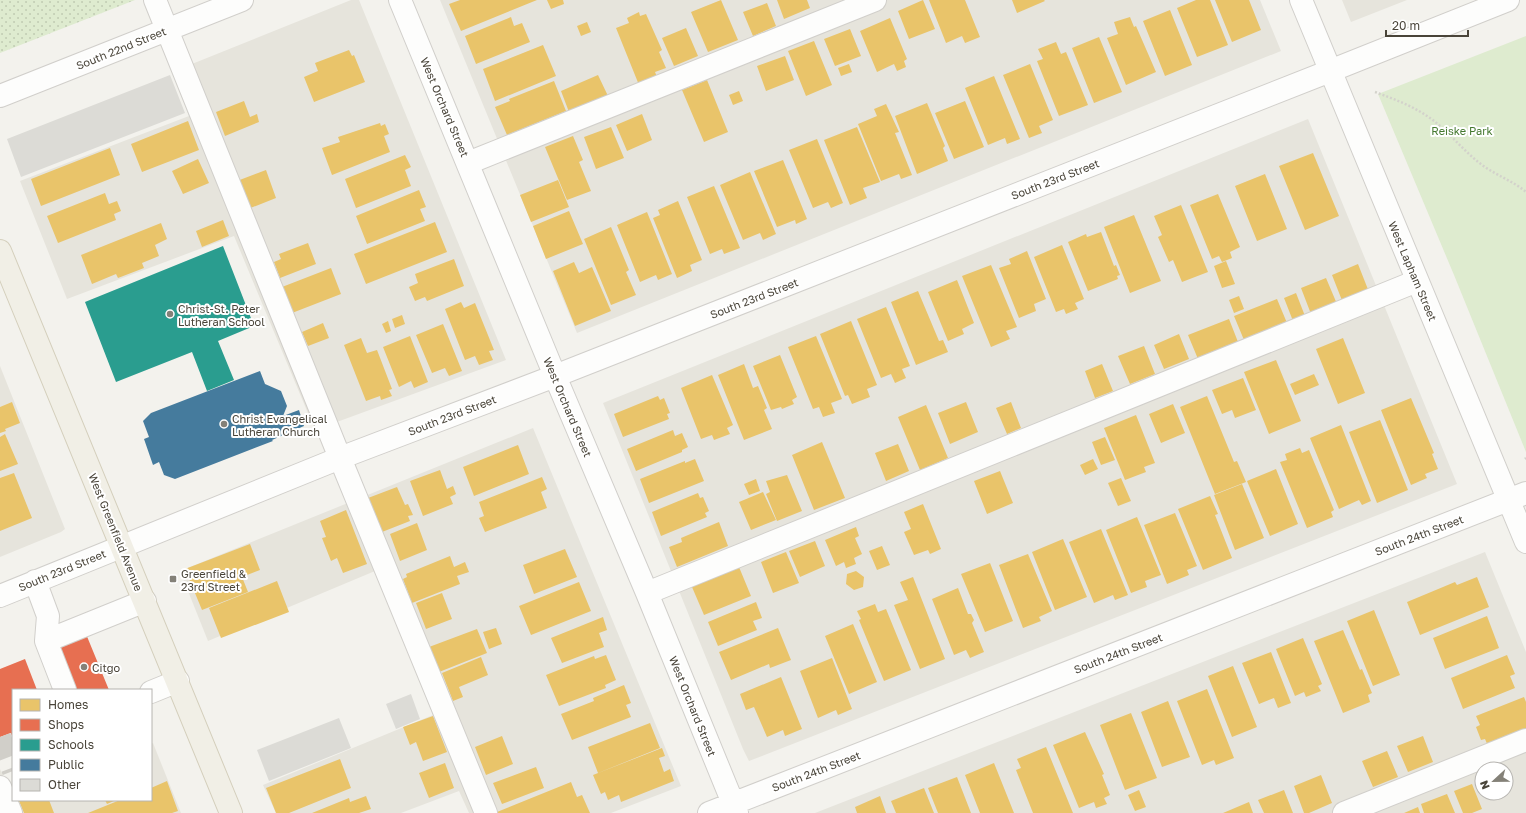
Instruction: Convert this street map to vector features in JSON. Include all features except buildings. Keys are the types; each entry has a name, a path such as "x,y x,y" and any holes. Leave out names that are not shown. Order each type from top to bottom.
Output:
{"main road":[{"name":"West Greenfield Avenue","path":"0,251 232,813"}],"street":[{"path":"155,0 340,458 486,813"},
{"name":"South 22nd Street","path":"0,96 242,0"},
{"name":"West Orchard Street","path":"400,0 735,808"},
{"path":"468,163 874,0"},
{"name":"West Lapham Street","path":"1301,0 1417,281 1518,497 1526,542"},
{"name":"South 23rd Street","path":"0,596 340,458 555,376 1508,0"},
{"path":"647,593 1417,281"},
{"name":"South 24th Street","path":"709,813 735,808 1518,497"},
{"path":"35,581 48,616 46,641 65,689"},
{"path":"46,641 145,602"},
{"path":"152,692 178,681"},
{"path":"1344,813 1526,740"},
{"path":"0,787 11,813"}],"path":[{"path":"1374,92 1408,105 1430,117 1450,134 1477,162 1496,175 1521,187 1526,192"}],"shaded area":[{"path":"351,0 359,0 506,360 315,430 234,236 67,299 20,181 189,116 172,72"},
{"path":"440,0 1260,0 1281,51 577,333"},
{"path":"1342,0 1407,0 1351,22"},
{"path":"1308,119 1457,484 749,761 603,403"},
{"path":"0,366 65,529 0,557"},
{"path":"533,428 681,786 611,813 469,813 459,791 401,813 276,813 263,785 433,715 375,571 208,641 180,571"},
{"path":"1485,552 1526,652 1526,813 815,813"},
{"path":"152,744 181,813 0,813 0,769 12,801 152,801"}],"green space":[{"path":"0,0 135,0 0,53"},
{"name":"Reiske Park","path":"1526,36 1526,452 1378,94"}],"tunnel":[{"path":"0,737 12,768"}],"place":[{"name":"Christ-St. Peter Lutheran School","path":"170,314"},
{"name":"Christ Evangelical Lutheran Church","path":"224,424"},
{"name":"Greenfield & 23rd Street","path":"173,579"},
{"name":"Citgo","path":"84,667"}]}
